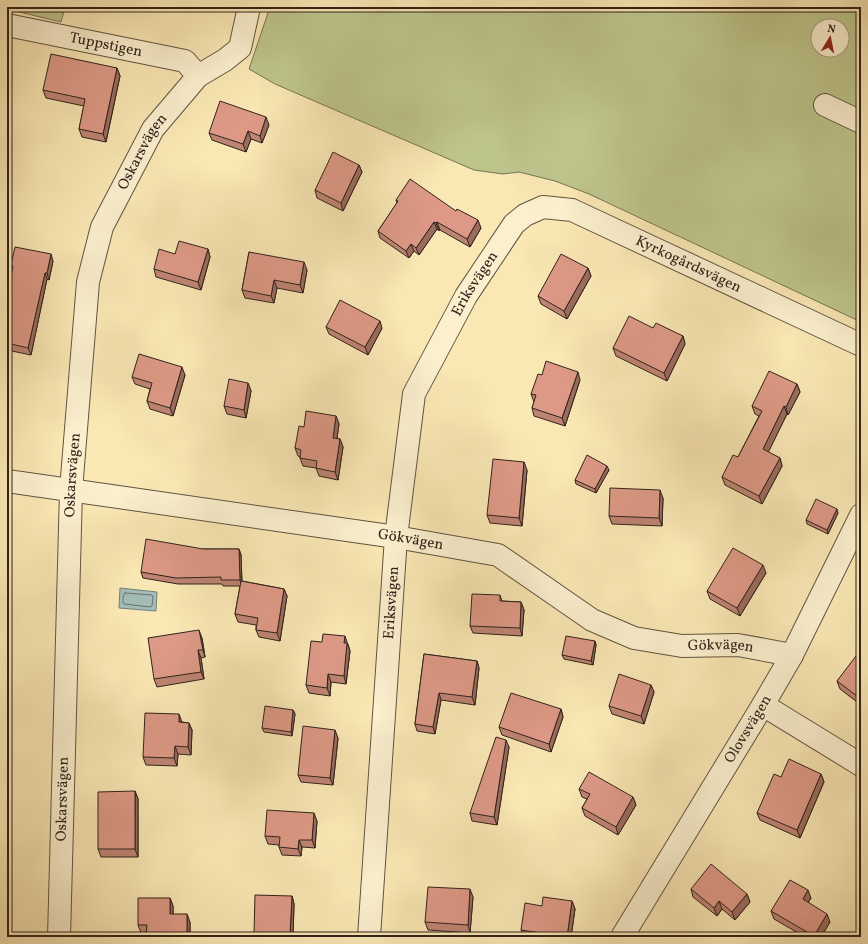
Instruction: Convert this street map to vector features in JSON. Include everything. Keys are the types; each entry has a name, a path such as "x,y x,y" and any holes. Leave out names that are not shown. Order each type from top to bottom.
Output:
{"street":[{"name":"Oskarsvägen","path":"59,937 71,490 88,282 102,227 153,129 198,76 225,60 240,48 250,7"},
{"name":"Tuppstigen","path":"7,25 185,61 198,76"},
{"path":"825,105 861,122"},
{"name":"Kyrkogårdsvägen","path":"514,224 525,215 544,207 572,210 861,345"},
{"name":"Eriksvägen","path":"369,937 396,537 414,394 466,296 514,224"},
{"name":"Gökvägen","path":"7,480 396,537 498,555 592,620 634,638 682,646 738,644 792,655"},
{"name":"Olovsvägen","path":"622,937 792,655 860,518"},
{"path":"763,705 861,765"}],"green space":[{"path":"7,7 65,7 61,22 7,9"},
{"path":"270,7 861,7 861,322 589,194 555,181 519,172 503,174 474,170 275,84 249,69"}],"water":[{"path":"120,588 157,592 156,611 119,608"}],"building":[{"path":"51,54 117,68 103,134 79,129 85,99 43,90"},
{"path":"220,101 266,117 260,136 248,131 243,144 209,133"},
{"path":"333,152 359,165 341,203 315,190"},
{"path":"410,179 456,211 457,209 478,220 467,239 437,222 434,222 416,248 411,244 406,251 378,231 398,201 396,200"},
{"path":"179,241 208,249 198,282 154,269 159,249 175,254"},
{"path":"15,247 51,254 47,273 45,273 28,348 7,343 7,294 13,266 11,265"},
{"path":"249,252 304,262 300,285 274,280 271,296 242,290"},
{"path":"561,254 588,268 564,311 538,296"},
{"path":"340,300 380,321 365,347 326,327"},
{"path":"629,316 653,328 656,323 683,336 664,373 613,348"},
{"path":"139,354 182,367 170,408 147,401 152,383 132,377"},
{"path":"546,361 578,372 562,418 532,408 536,395 531,394 538,374 542,375"},
{"path":"769,371 797,384 786,407 784,406 763,449 780,458 759,496 722,477 733,455 738,457 762,411 752,406"},
{"path":"229,379 248,383 244,410 224,406"},
{"path":"306,411 336,416 333,438 340,439 335,472 316,468 317,461 300,458 301,450 295,448 299,426 304,427"},
{"path":"587,455 607,466 595,489 575,480"},
{"path":"493,459 524,462 519,518 487,515"},
{"path":"610,488 660,490 659,518 609,516"},
{"path":"816,499 837,509 827,530 806,520"},
{"path":"146,539 203,549 239,549 240,580 221,580 221,577 176,578 141,572"},
{"path":"733,548 763,565 737,608 707,591"},
{"path":"241,581 284,589 277,633 256,630 258,618 235,614"},
{"path":"472,594 500,595 500,601 521,602 520,628 470,626"},
{"path":"199,630 203,650 198,650 201,672 154,679 148,638"},
{"path":"323,634 345,636 344,643 347,643 344,676 328,674 327,688 306,685 311,641 322,642"},
{"path":"566,636 595,641 591,661 562,655"},
{"path":"859,652 861,654 861,699 837,681"},
{"path":"424,654 477,661 472,697 439,693 433,727 415,724"},
{"path":"619,674 651,685 641,716 609,706"},
{"path":"511,693 561,709 549,744 499,727"},
{"path":"265,706 293,710 291,732 262,728"},
{"path":"145,713 179,714 179,722 189,723 188,747 175,746 174,758 143,757"},
{"path":"303,726 335,730 330,778 298,775"},
{"path":"496,737 506,740 494,817 470,813"},
{"path":"789,759 821,774 797,830 757,813 774,774 781,777"},
{"path":"589,772 633,797 616,827 582,808 590,794 579,789"},
{"path":"135,791 135,849 98,849 98,792"},
{"path":"267,810 314,813 312,840 299,840 298,849 279,847 280,837 265,836"},
{"path":"711,864 747,894 732,912 719,901 714,908 691,889"},
{"path":"790,880 808,890 803,899 827,914 814,936 771,911"},
{"path":"428,887 470,889 468,925 425,922"},
{"path":"255,895 292,896 290,936 254,934"},
{"path":"543,897 572,901 567,937 521,930 525,903 542,906"},
{"path":"138,898 170,898 170,914 187,914 187,935 146,935 147,925 138,925"}]}
